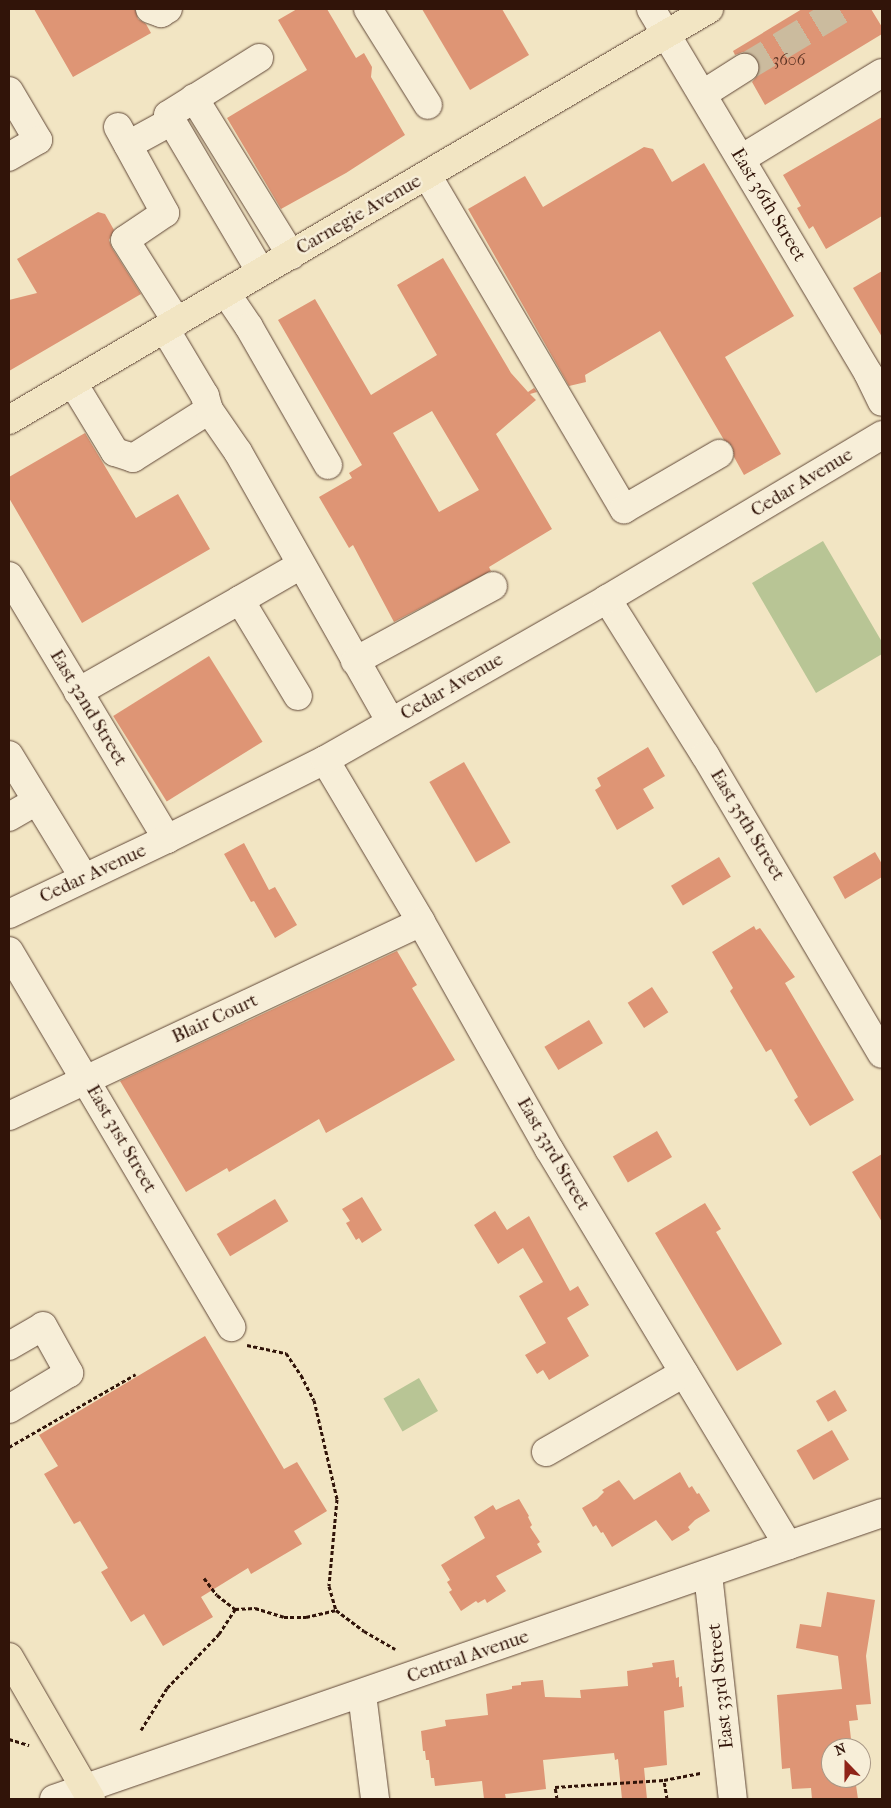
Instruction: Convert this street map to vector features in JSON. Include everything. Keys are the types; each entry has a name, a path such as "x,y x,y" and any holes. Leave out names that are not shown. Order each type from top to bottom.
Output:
{"main road":[{"name":"Carnegie Avenue","path":"9,420 709,9"},
{"path":"9,1657 87,1796"}],"street":[{"path":"150,9 161,13 168,9"},
{"path":"368,9 428,105"},
{"name":"East 36th Street","path":"652,9 868,373 882,402"},
{"path":"259,58 168,115 261,272"},
{"path":"702,94 744,68"},
{"path":"741,159 882,73"},
{"path":"9,90 38,140 9,157"},
{"path":"769,142 789,150 882,95"},
{"path":"194,98 291,255"},
{"path":"172,121 123,136 165,212 125,240 171,325 205,396 209,410 238,452 355,662 391,722"},
{"path":"427,175 624,509 719,454"},
{"path":"226,293 328,465"},
{"path":"73,383 115,452 133,458 209,410"},
{"name":"Cedar Avenue","path":"9,914 167,839 325,760 607,599 882,435"},
{"path":"78,692 301,565"},
{"name":"East 32nd Street","path":"9,576 167,839"},
{"path":"355,662 493,586"},
{"name":"East 35th Street","path":"607,599 705,755 882,1054"},
{"path":"240,600 298,696"},
{"path":"9,755 84,878"},
{"name":"East 33rd Street","path":"325,760 422,922 549,1149 788,1545"},
{"path":"9,817 37,801"},
{"name":"Blair Court","path":"9,1116 422,922"},
{"name":"East 31st Street","path":"9,951 87,1080 231,1327"},
{"path":"9,1346 43,1326 69,1373 9,1409"},
{"path":"546,1452 684,1373"},
{"name":"Central Avenue","path":"54,1799 87,1796 362,1694 882,1513"},
{"name":"East 33rd Street","path":"708,1574 733,1799"},
{"path":"362,1694 375,1799"}],"path":[{"path":"231,1327 239,1344 286,1353 301,1374 314,1400 337,1499 329,1586 336,1610 364,1631 395,1649"},
{"path":"9,1447 136,1374"},
{"path":"204,1578 217,1595 235,1609 255,1608 284,1617 306,1616 336,1610"},
{"path":"141,1730 167,1688 219,1634 235,1609"},
{"path":"9,1739 29,1745"},
{"path":"557,1799 555,1787 664,1780 700,1773"},
{"path":"664,1780 666,1799"}],"green space":[{"path":"823,541 882,642 882,654 816,693 752,583"},
{"path":"419,1378 438,1411 402,1431 383,1398"}],"building":[{"path":"34,9 135,9 138,19 146,24 151,33 73,77"},
{"path":"297,9 327,9 356,58 364,53 372,67 371,77 405,135 346,173 281,209 227,118 307,70 278,20"},
{"path":"422,9 502,9 529,55 470,90"},
{"path":"802,9 871,9 882,27 882,34 765,105 752,82 758,75 760,67 757,60 751,54 743,52 735,55 733,51"},
{"path":"882,117 882,216 826,249 813,226 809,229 797,208 801,206 783,175"},
{"path":"644,147 653,149 672,182 704,163 794,316 725,357 781,454 744,475 734,457 732,446 724,440 660,331 585,375 586,382 569,386 468,209 525,176 543,207"},
{"path":"98,212 105,214 114,230 109,240 112,248 141,294 9,371 9,300 37,293 17,259"},
{"path":"443,258 511,373 528,392 534,388 537,392 530,394 536,400 496,434 552,529 489,567 491,571 394,622 353,545 349,548 319,497 352,478 349,473 362,465 278,320 315,299 371,395 437,355 397,285","holes":["432,411 479,490 439,512 393,433"]},
{"path":"882,271 882,337 853,288"},
{"path":"85,433 136,518 178,494 210,549 82,623 9,498 9,477"},
{"path":"209,656 263,742 167,802 113,716"},
{"path":"648,747 665,776 643,789 654,808 617,830 595,790 601,786 597,778"},
{"path":"464,762 510,843 476,863 429,782"},
{"path":"244,843 269,890 275,887 297,925 275,938 254,901 251,902 224,854"},
{"path":"875,852 882,864 882,877 845,899 833,877"},
{"path":"719,857 731,877 683,906 671,886"},
{"path":"754,926 756,930 760,928 795,977 785,983 854,1100 810,1126 794,1100 798,1097 771,1049 766,1052 730,991 733,988 712,952"},
{"path":"397,951 417,985 412,988 455,1060 326,1133 319,1119 229,1172 227,1168 186,1192 120,1081"},
{"path":"652,987 668,1012 644,1028 628,1003"},
{"path":"589,1020 603,1043 558,1070 544,1047"},
{"path":"657,1131 672,1157 628,1182 613,1156"},
{"path":"882,1154 882,1222 852,1172"},
{"path":"362,1197 382,1230 362,1243 359,1238 356,1240 346,1223 350,1221 342,1209"},
{"path":"275,1199 288,1221 230,1256 217,1234"},
{"path":"705,1203 721,1229 716,1232 782,1344 737,1371 655,1233"},
{"path":"495,1211 507,1230 529,1216 570,1291 578,1286 589,1305 567,1318 589,1356 549,1380 543,1370 537,1374 525,1355 546,1343 519,1296 543,1282 523,1248 498,1264 474,1225"},
{"path":"205,1336 284,1469 297,1462 327,1511 294,1531 302,1544 251,1574 248,1568 201,1597 213,1617 163,1646 144,1614 131,1622 101,1572 108,1568 80,1521 74,1524 44,1474 58,1466 39,1435"},
{"path":"835,1390 847,1411 828,1422 816,1401"},
{"path":"832,1430 849,1459 813,1480 796,1450"},
{"path":"680,1472 689,1488 692,1486 697,1494 699,1493 710,1511 695,1520 688,1527 690,1530 672,1541 656,1520 612,1547 603,1532 601,1533 596,1525 593,1527 582,1508 597,1499 604,1492 602,1490 619,1480 634,1500"},
{"path":"519,1499 529,1516 532,1525 530,1527 540,1542 537,1544 542,1552 496,1576 506,1591 487,1603 485,1599 478,1603 476,1601 461,1611 449,1592 452,1590 447,1582 450,1580 441,1565 485,1538 474,1517 493,1505 496,1510"},
{"path":"827,1592 875,1600 866,1656 871,1704 856,1705 858,1720 849,1721 851,1738 821,1738 821,1788 856,1788 858,1799 812,1799 811,1788 792,1789 790,1768 782,1769 777,1695 842,1689 838,1656 796,1648 800,1624 821,1627"},
{"path":"674,1660 676,1678 679,1677 679,1687 682,1686 684,1707 664,1711 667,1765 644,1768 647,1799 622,1799 618,1759 615,1760 614,1753 543,1760 546,1789 505,1794 506,1799 484,1799 482,1781 435,1786 434,1778 431,1778 429,1760 426,1760 425,1751 423,1751 421,1731 446,1726 445,1720 488,1715 486,1694 512,1689 512,1686 521,1685 521,1682 543,1680 545,1697 581,1698 580,1690 628,1686 627,1671 653,1667 652,1663"}],"tunnel":[{"path":"744,68 842,9"}]}
